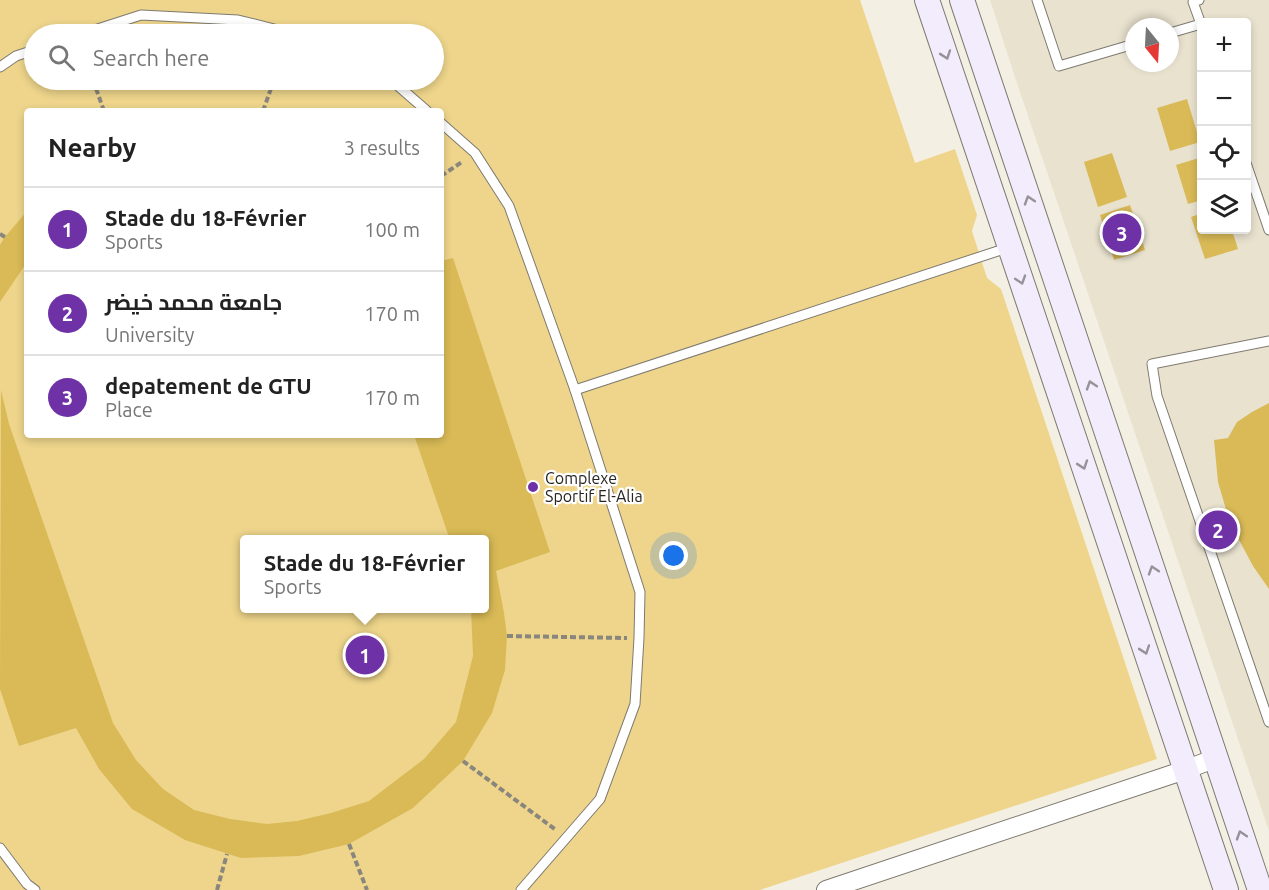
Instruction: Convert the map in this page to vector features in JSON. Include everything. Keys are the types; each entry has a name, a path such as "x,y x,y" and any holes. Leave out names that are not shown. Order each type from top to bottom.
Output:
{"main road":[{"path":"927,0 1226,890"},
{"path":"962,0 1260,890"}],"street":[{"path":"826,890 1216,758"}],"lane":[{"path":"1037,0 1059,66 1125,47"},
{"path":"1198,18 1193,2 1199,0"},
{"path":"113,24 141,15 238,20 254,24"},
{"path":"1179,31 1197,27"},
{"path":"0,67 24,53"},
{"path":"403,90 424,108"},
{"path":"444,126 476,153 509,206 575,390 640,592 635,704 600,800 521,890"},
{"path":"1251,178 1269,230"},
{"path":"575,390 1010,247"},
{"path":"1269,341 1152,364 1157,396 1269,722"},
{"path":"1258,691 1269,688"},
{"path":"0,848 27,884 35,890"}],"path":[{"path":"97,90 103,108"},
{"path":"264,108 270,90"},
{"path":"444,174 476,153"},
{"path":"0,234 5,237"},
{"path":"507,636 639,638"},
{"path":"463,761 566,838"},
{"path":"349,844 367,890"},
{"path":"217,890 227,854"}],"shaded area":[{"name":"Complexe Sportif El-Alia","path":"0,0 860,0 915,163 955,149 977,215 972,231 987,278 1001,289 1157,759 760,890 0,890"},
{"path":"990,0 1269,0 1269,831 1014,74"}],"building":[{"path":"1187,99 1197,132 1197,143 1170,151 1157,108"},
{"path":"1112,153 1127,197 1098,207 1084,162"},
{"path":"1197,159 1197,201 1188,204 1176,165"},
{"path":"1130,205 1145,250 1114,260 1100,215"},
{"path":"24,215 24,266 0,302 0,245"},
{"path":"1197,215 1197,234 1233,234 1238,249 1205,259 1191,217"},
{"path":"453,258 550,552 496,571 507,636 505,670 492,713 463,761 413,808 349,844 299,856 241,858 185,840 132,809 99,769 76,728 19,746 0,689 1,390 9,424 113,723 136,760 163,789 194,810 230,819 267,824 297,821 369,801 424,759 456,722 473,656 471,613 489,613 489,535 448,535 415,438 444,438 444,260"},
{"path":"1269,403 1269,589 1253,566 1230,523 1218,482 1214,440 1228,438 1237,422"}],"place":[{"name":"depatement de GTU","path":"1122,233"},
{"name":"Complexe Sportif El-Alia","path":"533,487"},
{"name":"جامعة محمد خيضر","path":"1218,530"},
{"name":"Stade du 18-Février","path":"365,655"}]}
